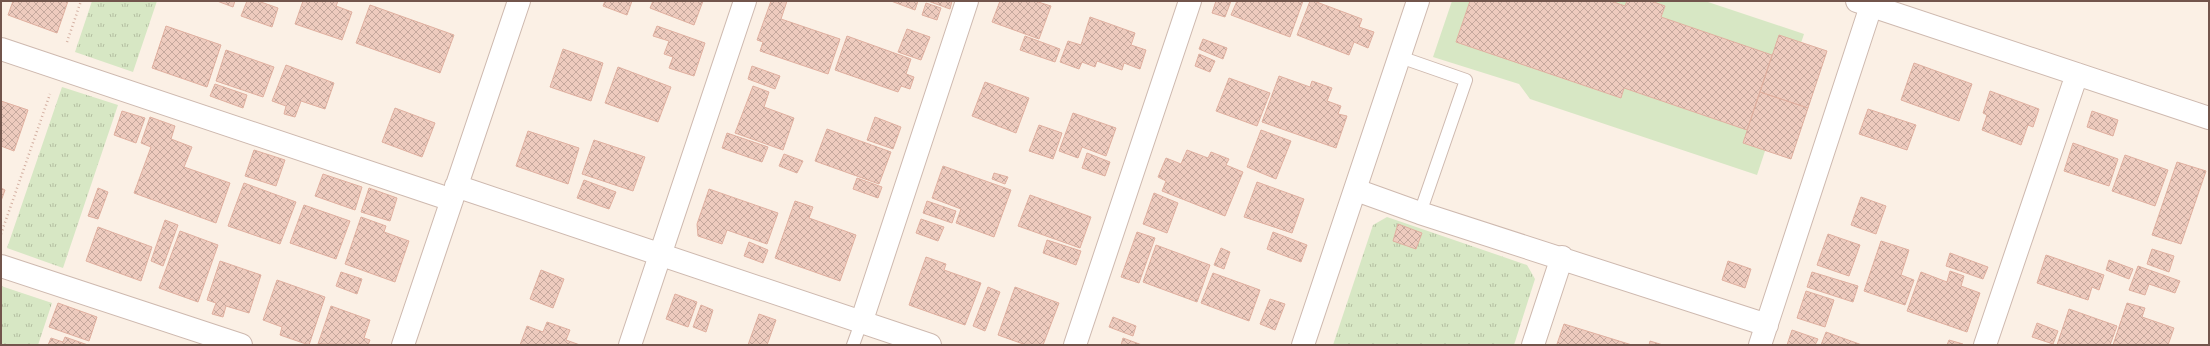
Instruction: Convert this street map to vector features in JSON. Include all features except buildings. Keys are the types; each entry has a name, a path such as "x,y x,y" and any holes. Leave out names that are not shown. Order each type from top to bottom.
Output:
{"street":[{"path":"630,345 745,1"},
{"path":"861,323 967,1"},
{"path":"1075,345 1190,1"},
{"path":"1303,345 1418,1"},
{"path":"403,345 454,193 514,2"},
{"path":"1356,190 1420,213 1562,258 1764,335 1864,3 2209,118"},
{"path":"1,50 454,193 660,254 930,345"},
{"path":"1986,345 2077,74"},
{"path":"1533,345 1562,258"},
{"path":"1,266 241,345"}],"lane":[{"path":"1400,57 1466,80 1420,213"},
{"path":"853,345 861,323"}],"path":[{"path":"1,234 59,69 81,1"}],"green space":[{"path":"92,1 157,1 133,72 75,52"},
{"path":"1452,1 1705,1 1804,34 1757,175 1530,99 1519,84 1433,57"},
{"path":"62,87 118,105 63,268 7,248"},
{"path":"1387,217 1527,265 1535,279 1514,345 1333,345 1373,225"},
{"path":"1,286 52,303 38,345 1,345"}]}
